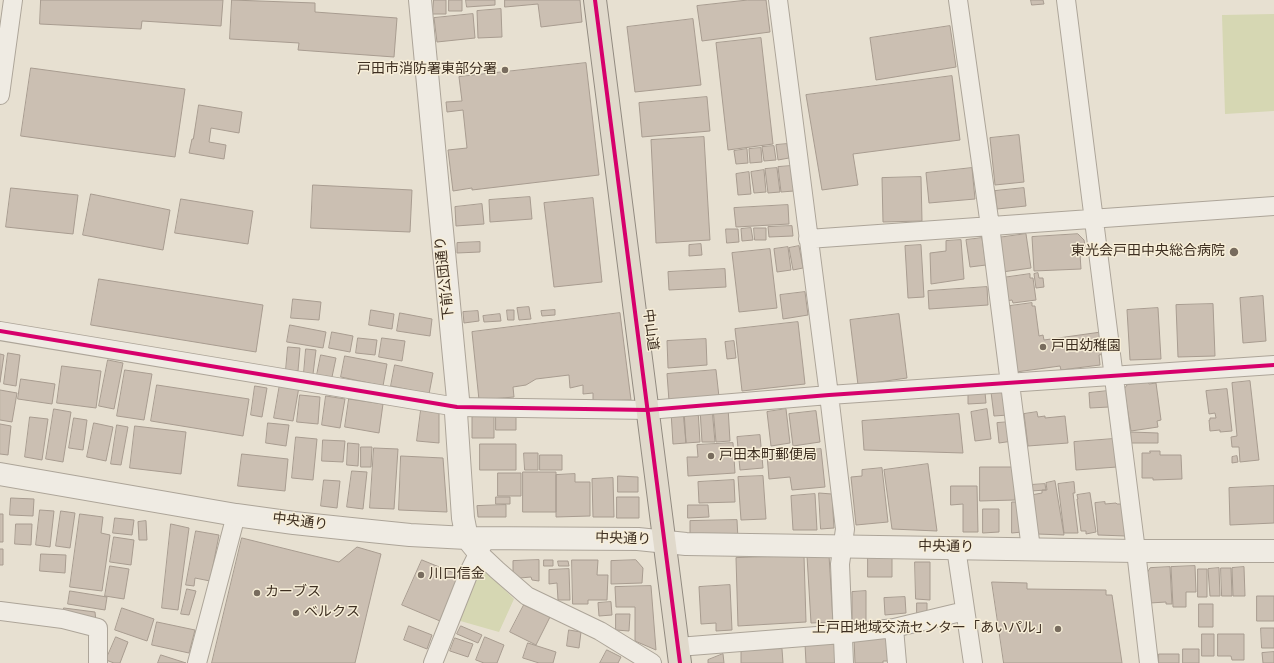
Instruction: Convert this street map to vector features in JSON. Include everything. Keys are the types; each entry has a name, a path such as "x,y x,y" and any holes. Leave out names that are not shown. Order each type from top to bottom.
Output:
{"highway":[{"name":"中山道","path":"595,0 648,410 663,542 679,655"}],"street":[{"path":"0,94 14,0"},
{"name":"下前公団通り","path":"420,0 458,399 457,407 462,518 477,543"},
{"path":"778,0 845,529 840,564 844,663"},
{"path":"958,0 990,226 1031,549"},
{"path":"1066,0 1149,663"},
{"path":"808,238 1274,206"},
{"path":"0,331 457,407 648,410 829,395 1274,365"},
{"name":"中央通り","path":"0,474 294,523 477,543 638,539 686,544 1136,551 1274,551"},
{"path":"197,663 236,514"},
{"path":"433,663 470,570 477,543"},
{"path":"477,543 496,570 527,596 600,631 652,663"},
{"path":"956,548 974,663"},
{"path":"0,611 63,619 98,628 98,663"},
{"path":"679,655 894,628 965,611"},
{"path":"894,628 897,663"}],"green space":[{"path":"1274,14 1274,111 1225,114 1222,15"},
{"path":"488,573 514,599 499,632 457,620 474,575"}],"building":[{"path":"41,0 223,0 221,26 142,21 141,29 40,24"},
{"path":"232,0 315,3 315,12 397,18 394,57 298,50 299,43 230,39"},
{"path":"434,0 446,0 446,14 433,14"},
{"path":"449,0 462,0 462,11 449,11"},
{"path":"466,0 495,0 495,5 467,7"},
{"path":"505,0 580,0 582,22 541,27 538,4 505,7"},
{"path":"748,0 766,0 770,32 702,41 697,6"},
{"path":"1031,0 1043,0 1044,4 1032,5"},
{"path":"501,9 502,37 478,38 477,11"},
{"path":"473,14 475,38 437,42 434,18"},
{"path":"693,19 701,85 635,92 627,27"},
{"path":"950,26 956,67 876,80 870,38"},
{"path":"761,38 773,144 728,150 716,43"},
{"path":"586,63 599,175 453,191 448,150 467,148 463,110 447,112 446,102 462,101 459,77"},
{"path":"31,68 185,89 175,157 21,136"},
{"path":"952,76 960,140 853,154 858,185 822,190 806,95"},
{"path":"707,97 710,131 642,137 639,103"},
{"path":"199,105 242,112 239,133 211,128 209,142 226,145 224,159 189,153"},
{"path":"1019,135 1024,182 995,185 990,138"},
{"path":"704,137 710,240 656,243 651,140"},
{"path":"787,144 789,158 778,160 776,145"},
{"path":"774,146 776,160 764,161 762,147"},
{"path":"761,148 762,162 750,163 749,149"},
{"path":"747,149 748,163 736,164 734,151"},
{"path":"791,166 794,191 781,192 778,167"},
{"path":"777,168 780,192 768,193 765,169"},
{"path":"972,168 975,199 929,203 926,173"},
{"path":"764,170 766,192 754,193 751,172"},
{"path":"749,172 751,194 738,195 736,174"},
{"path":"921,177 922,221 883,222 882,178"},
{"path":"313,185 412,190 410,232 311,228"},
{"path":"11,188 78,195 73,234 6,227"},
{"path":"1024,188 1026,206 997,209 995,191"},
{"path":"91,194 170,210 163,250 83,235"},
{"path":"530,197 532,219 490,222 489,200"},
{"path":"593,198 602,282 554,287 544,203"},
{"path":"181,199 253,211 248,244 175,233"},
{"path":"482,204 484,224 456,226 455,207"},
{"path":"788,205 789,224 736,227 734,208"},
{"path":"792,226 793,236 769,237 768,227"},
{"path":"751,228 753,240 742,241 741,229"},
{"path":"754,228 766,228 766,240 755,240"},
{"path":"726,229 738,229 739,242 727,243"},
{"path":"1026,234 1031,268 1002,272 997,238"},
{"path":"1078,234 1084,240 1085,246 1080,254 1081,269 1034,271 1032,237"},
{"path":"982,238 986,265 970,267 966,240"},
{"path":"961,240 964,279 931,284 930,253 946,251 946,241"},
{"path":"480,242 480,252 457,253 457,243"},
{"path":"701,244 702,255 689,256 689,245"},
{"path":"921,245 924,297 908,298 905,246"},
{"path":"799,246 803,268 793,270 789,248"},
{"path":"788,247 791,270 777,272 774,249"},
{"path":"770,249 777,308 739,312 732,253"},
{"path":"725,269 726,287 669,290 668,272"},
{"path":"1038,273 1039,278 1043,278 1044,287 1036,288 1034,274"},
{"path":"1030,274 1030,278 1033,278 1036,300 1013,303 1012,300 1006,301 1002,278"},
{"path":"99,279 263,305 256,352 91,325"},
{"path":"987,287 988,305 929,309 928,291"},
{"path":"805,292 808,315 783,319 780,295"},
{"path":"1263,296 1266,341 1243,343 1240,298"},
{"path":"293,299 321,302 319,320 291,318"},
{"path":"1032,303 1032,306 1035,306 1039,336 1043,335 1044,340 1101,332 1104,354 1099,355 1100,365 1061,370 1060,366 1016,372 1007,309 1010,309 1010,306"},
{"path":"1213,304 1215,356 1178,357 1176,305"},
{"path":"529,307 531,319 519,320 517,308"},
{"path":"1158,308 1161,359 1130,360 1127,310"},
{"path":"371,310 394,314 392,329 369,325"},
{"path":"507,310 514,310 514,320 508,320"},
{"path":"555,310 555,315 542,316 541,311"},
{"path":"478,311 479,321 464,323 463,312"},
{"path":"400,313 432,319 430,336 397,331"},
{"path":"620,313 631,400 593,401 593,393 583,394 583,385 570,388 569,375 536,379 526,385 513,387 514,397 479,400 472,332"},
{"path":"500,314 501,321 484,322 483,316"},
{"path":"899,314 907,378 858,385 850,320"},
{"path":"798,322 805,384 742,391 735,329"},
{"path":"290,325 326,332 323,348 287,342"},
{"path":"332,332 353,336 350,352 329,348"},
{"path":"358,338 377,340 375,355 356,353"},
{"path":"382,338 405,341 402,361 379,357"},
{"path":"706,339 707,365 668,368 667,341"},
{"path":"734,341 736,358 727,359 725,342"},
{"path":"288,347 300,348 298,371 286,370"},
{"path":"306,349 316,350 313,374 304,373"},
{"path":"8,353 20,355 16,386 4,384"},
{"path":"0,354 4,355 0,382"},
{"path":"321,355 336,358 332,377 317,375"},
{"path":"345,356 387,364 383,386 341,377"},
{"path":"108,360 123,363 114,409 99,406"},
{"path":"395,365 433,373 429,394 391,386"},
{"path":"62,366 101,371 96,408 57,403"},
{"path":"125,370 152,374 144,420 117,416"},
{"path":"716,370 719,397 669,401 667,374"},
{"path":"21,379 55,384 52,404 18,399"},
{"path":"1250,381 1259,460 1240,462 1239,447 1232,447 1231,437 1237,436 1232,383"},
{"path":"1148,382 1149,384 1156,383 1161,420 1157,421 1158,427 1131,431 1124,389 1127,385"},
{"path":"280,384 299,387 293,421 274,418"},
{"path":"157,385 249,399 243,436 151,421"},
{"path":"255,386 267,388 262,417 251,415"},
{"path":"1227,389 1232,431 1210,431 1209,420 1210,418 1216,418 1215,413 1209,414 1206,391"},
{"path":"0,390 17,393 12,422 0,420"},
{"path":"1006,391 1008,415 994,416 991,392"},
{"path":"1108,391 1109,407 1090,408 1089,393"},
{"path":"985,392 986,403 968,404 968,393"},
{"path":"300,395 320,397 318,424 297,422"},
{"path":"326,396 345,399 340,428 322,425"},
{"path":"349,399 383,404 379,433 345,427"},
{"path":"728,407 730,441 716,442 713,408"},
{"path":"712,408 715,442 702,442 700,409"},
{"path":"54,409 71,412 63,462 46,459"},
{"path":"786,409 790,443 771,446 767,412"},
{"path":"987,409 991,439 975,441 971,412"},
{"path":"421,410 439,412 439,443 417,441"},
{"path":"698,410 700,442 686,443 684,411"},
{"path":"683,411 686,443 673,444 671,412"},
{"path":"816,411 820,442 793,446 789,414"},
{"path":"1037,412 1038,417 1045,416 1045,418 1065,416 1068,443 1028,446 1024,414"},
{"path":"959,414 963,453 864,450 862,421"},
{"path":"496,415 516,415 516,430 496,430"},
{"path":"494,416 494,438 472,438 472,417"},
{"path":"30,417 48,419 42,460 25,457"},
{"path":"74,418 87,420 83,450 69,448"},
{"path":"1011,422 1013,441 999,443 997,423"},
{"path":"94,423 113,427 106,461 87,457"},
{"path":"268,423 289,425 286,446 266,443"},
{"path":"0,424 11,426 8,455 0,454"},
{"path":"117,425 128,427 121,465 111,464"},
{"path":"135,426 186,432 181,474 130,468"},
{"path":"1131,432 1158,433 1158,443 1131,443"},
{"path":"760,435 763,468 740,470 737,437"},
{"path":"296,437 317,439 313,480 292,478"},
{"path":"1113,439 1117,467 1076,470 1074,442"},
{"path":"323,440 345,441 343,462 322,461"},
{"path":"348,443 359,444 358,466 347,465"},
{"path":"733,443 735,473 688,476 687,457 698,457 697,445"},
{"path":"480,444 516,444 516,470 480,470"},
{"path":"361,447 372,447 371,467 361,467"},
{"path":"374,448 398,449 394,509 370,508"},
{"path":"821,449 825,487 792,490 790,477 769,479 767,454"},
{"path":"1150,451 1160,451 1160,455 1181,455 1182,479 1153,480 1153,478 1142,478 1142,453 1150,453"},
{"path":"524,453 538,453 538,470 525,470"},
{"path":"242,454 288,459 285,491 238,486"},
{"path":"540,455 562,455 562,470 540,470"},
{"path":"401,456 443,458 447,512 399,510"},
{"path":"1237,456 1238,462 1232,463 1232,457"},
{"path":"928,464 937,531 892,529 884,470"},
{"path":"980,467 1014,467 1015,500 980,501"},
{"path":"882,468 888,522 856,525 851,477 862,476 862,470"},
{"path":"352,471 367,472 363,509 347,507"},
{"path":"523,472 556,472 556,512 523,512"},
{"path":"498,473 521,473 521,496 498,496"},
{"path":"575,474 575,482 590,482 590,516 556,517 556,475"},
{"path":"618,476 638,477 638,492 618,492"},
{"path":"763,476 766,519 741,520 738,477"},
{"path":"613,478 614,517 593,517 592,479"},
{"path":"324,480 340,481 337,508 321,506"},
{"path":"734,480 735,502 699,503 698,482"},
{"path":"1055,481 1064,535 1037,534 1031,495 1042,493 1042,490 1047,490 1046,483"},
{"path":"1074,482 1075,493 1073,493 1078,533 1064,533 1058,484"},
{"path":"1045,484 1046,490 1031,491 1030,485"},
{"path":"951,486 977,486 978,532 963,532 963,504 951,505"},
{"path":"1274,486 1274,523 1230,525 1229,488"},
{"path":"819,493 832,494 834,528 821,529"},
{"path":"1090,493 1096,532 1086,534 1086,531 1081,531 1077,495"},
{"path":"815,494 817,530 793,530 791,496"},
{"path":"496,497 510,497 510,504 496,504"},
{"path":"617,497 639,497 639,518 617,518"},
{"path":"11,498 34,499 33,516 10,515"},
{"path":"1012,502 1019,502 1022,532 1012,533"},
{"path":"1105,502 1105,504 1123,504 1126,536 1098,535 1095,503"},
{"path":"506,505 506,517 478,517 477,506"},
{"path":"688,505 708,505 709,517 688,518"},
{"path":"983,509 999,509 999,532 983,533"},
{"path":"40,510 54,511 50,547 36,545"},
{"path":"61,511 75,513 70,548 56,546"},
{"path":"0,514 3,514 3,542 0,542"},
{"path":"80,514 103,517 101,533 110,535 102,591 70,587"},
{"path":"115,518 134,520 132,535 113,533"},
{"path":"737,520 738,539 690,540 690,521"},
{"path":"146,521 147,540 139,540 138,522"},
{"path":"16,524 32,524 31,545 15,544"},
{"path":"171,524 189,528 178,610 162,608"},
{"path":"196,531 219,535 210,581 195,578 194,586 186,585"},
{"path":"114,537 134,540 131,565 110,562"},
{"name":"ベルクス","path":"242,538 339,562 357,547 381,554 355,663 212,663"},
{"path":"0,549 3,549 3,565 0,565"},
{"path":"41,554 66,555 65,573 40,571"},
{"path":"829,555 833,622 811,623 807,556"},
{"path":"804,556 806,622 738,626 736,558"},
{"path":"868,557 892,558 892,577 868,577"},
{"path":"422,560 459,575 440,621 402,605"},
{"path":"539,560 539,581 532,580 531,577 520,578 513,574 513,561"},
{"path":"544,560 553,560 553,566 544,566"},
{"path":"572,560 598,560 597,575 608,575 607,600 588,600 588,604 573,604"},
{"path":"636,560 643,568 642,583 611,584 611,561"},
{"path":"558,561 568,561 569,566 559,566"},
{"path":"915,562 930,562 930,600 916,599"},
{"path":"110,566 129,569 124,599 105,596"},
{"path":"1195,566 1196,592 1186,592 1186,607 1173,607 1171,567"},
{"path":"1170,567 1172,604 1166,604 1166,602 1150,603 1147,573 1150,568"},
{"path":"1244,567 1245,596 1233,596 1232,568"},
{"path":"1219,568 1220,596 1210,596 1208,569"},
{"path":"1221,568 1231,568 1232,596 1222,596"},
{"path":"569,569 570,600 558,600 557,583 549,584 549,570"},
{"path":"1198,569 1207,569 1207,597 1198,597"},
{"name":"上戸田地域交流センター「あいパル」","path":"992,582 1027,583 1027,589 1106,590 1106,595 1112,595 1122,663 1004,663"},
{"path":"730,585 732,630 716,631 716,623 701,624 699,587"},
{"path":"651,586 656,650 635,641 635,607 616,607 615,587"},
{"path":"187,589 196,591 189,615 181,614"},
{"path":"70,591 107,597 105,610 68,604"},
{"path":"866,591 866,621 852,622 852,592"},
{"path":"1257,596 1274,596 1274,621 1257,621"},
{"path":"905,597 906,613 885,615 884,598"},
{"path":"611,602 612,615 599,616 598,603"},
{"path":"917,603 927,603 927,614 917,614"},
{"path":"1199,604 1213,604 1213,627 1199,627"},
{"path":"524,605 550,617 536,645 510,632"},
{"path":"64,608 95,612 96,622 63,613"},
{"path":"122,608 154,619 147,641 115,630"},
{"path":"616,614 630,614 629,631 616,630"},
{"path":"157,622 195,630 189,653 152,645"},
{"path":"409,626 432,635 427,649 404,640"},
{"path":"461,626 482,635 478,643 457,634"},
{"path":"1261,628 1274,628 1274,648 1262,648"},
{"path":"569,630 581,632 579,648 567,646"},
{"path":"1202,634 1214,634 1214,656 1202,656"},
{"path":"1218,634 1244,634 1244,660 1232,660 1231,656 1218,656"},
{"path":"116,637 128,642 120,663 114,663 106,660"},
{"path":"485,637 504,645 497,663 484,663 476,660"},
{"path":"888,637 889,661 883,661 883,663 855,663 854,638"},
{"path":"455,638 473,644 468,657 450,651"},
{"path":"835,642 836,663 806,663 805,644"},
{"path":"528,643 556,652 553,663 539,663 523,658"},
{"path":"782,649 783,663 741,663 741,651"},
{"path":"1183,649 1199,649 1199,663 1183,663"},
{"path":"607,650 621,657 618,663 600,663"},
{"path":"1274,652 1274,663 1263,663 1262,653"},
{"path":"723,654 724,663 708,663 708,660"},
{"path":"1159,654 1179,654 1179,663 1159,663"},
{"path":"161,655 186,663 158,663"}],"cycle path":[{"path":"595,0 680,663"},
{"path":"0,331 457,407 648,410 829,395 1274,365"}],"place":[{"name":"戸田市消防署東部分署","path":"505,70"},
{"name":"東光会戸田中央総合病院","path":"1234,252"},
{"name":"戸田幼稚園","path":"1043,347"},
{"name":"戸田本町郵便局","path":"711,456"},
{"name":"川口信金","path":"421,575"},
{"name":"カーブス","path":"257,593"},
{"name":"ベルクス","path":"296,613"},
{"name":"上戸田地域交流センター「あいパル」","path":"1058,629"}]}
